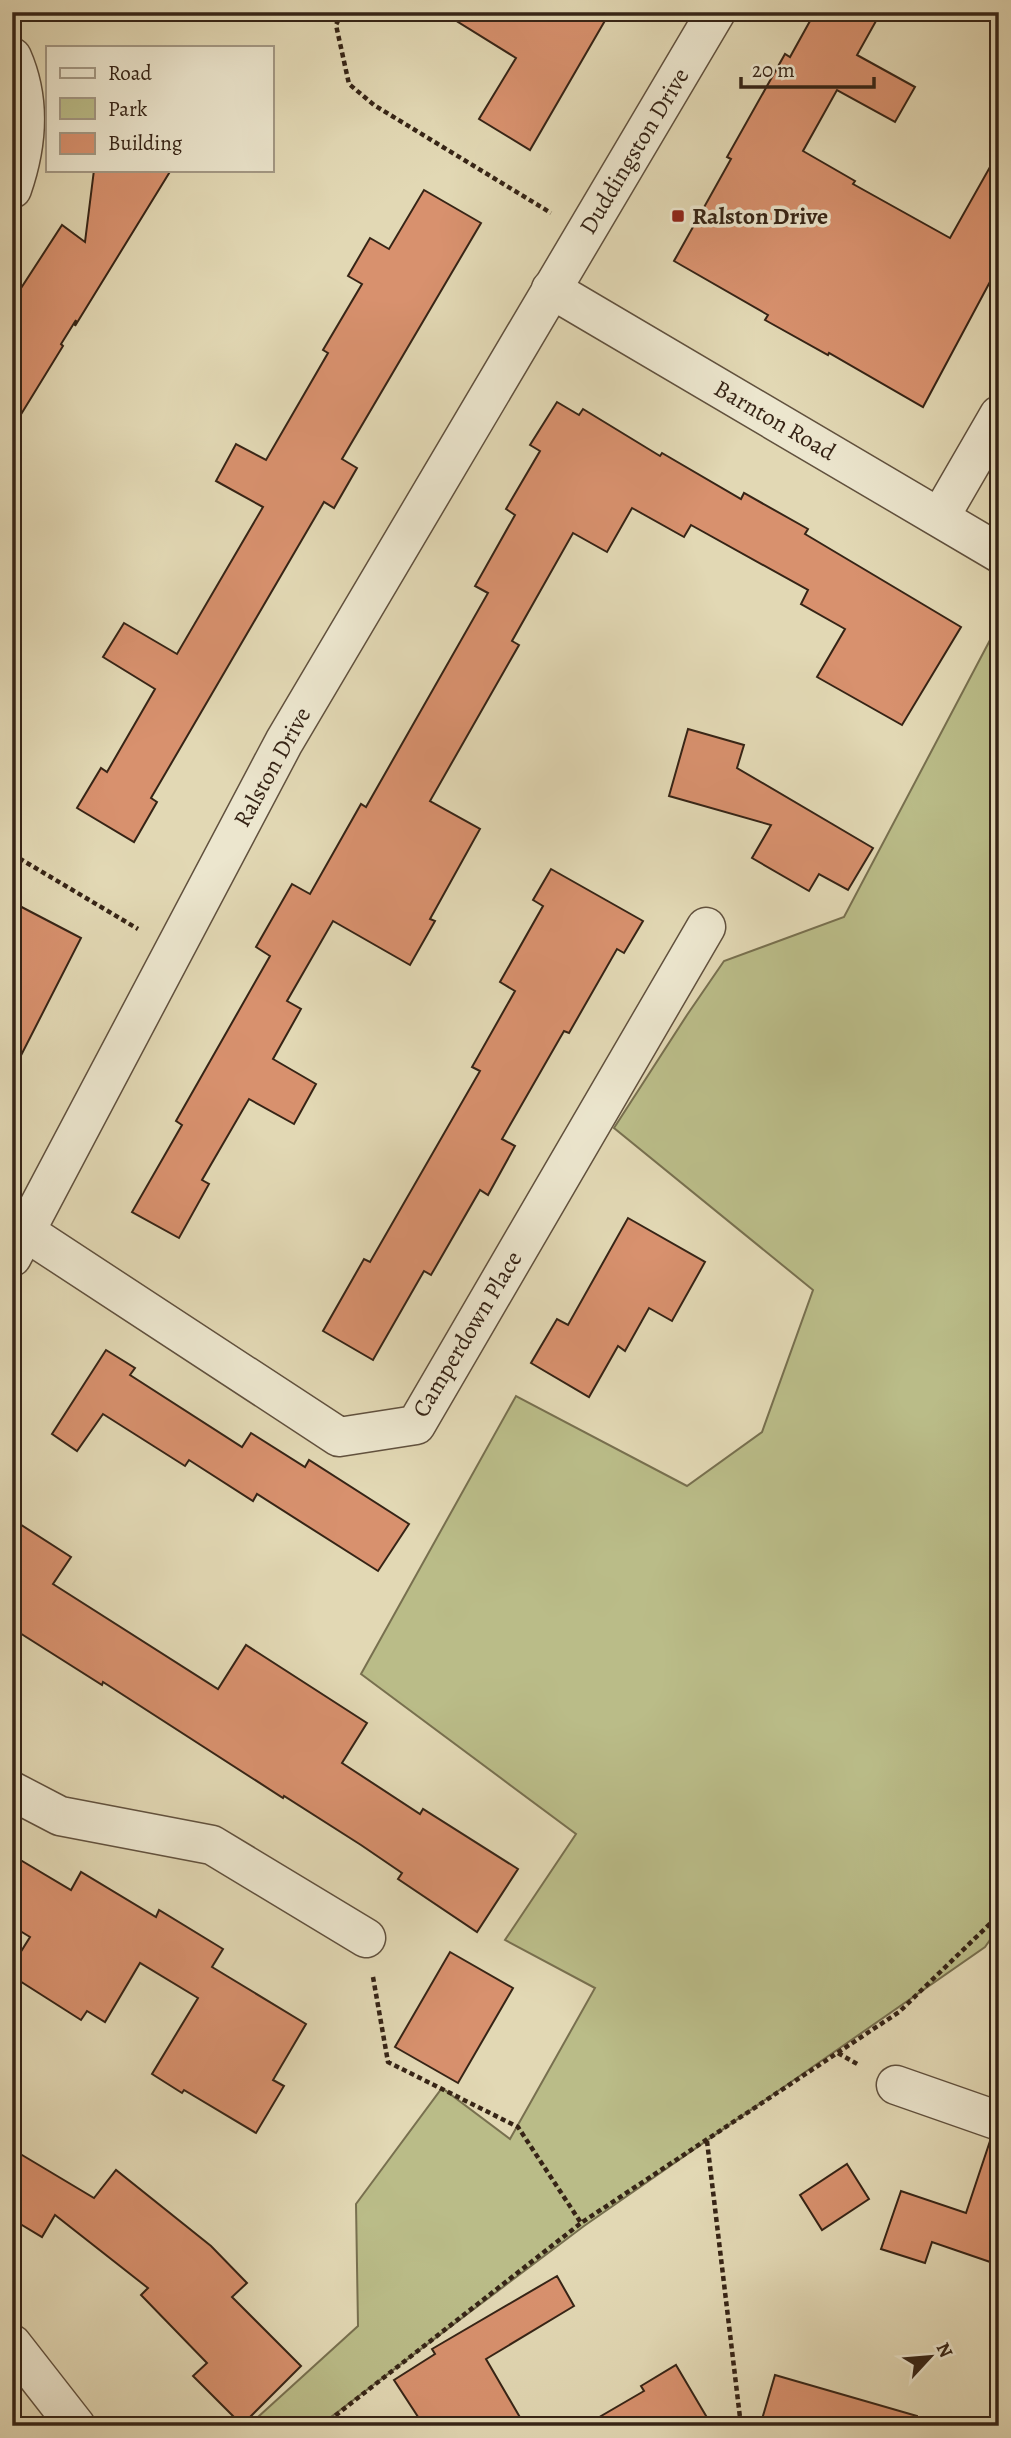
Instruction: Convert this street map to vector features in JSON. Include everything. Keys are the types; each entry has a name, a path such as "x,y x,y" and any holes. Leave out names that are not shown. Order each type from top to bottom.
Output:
{"street":[{"name":"Duddingston Drive","path":"551,289 716,12"},
{"path":"12,57 26,118 22,160 12,189"},
{"name":"Barnton Road","path":"551,289 999,553"},
{"name":"Ralston Drive","path":"19,1244 284,742 551,289"},
{"path":"940,517 999,415"},
{"name":"Camperdown Place","path":"19,1244 339,1437 416,1425 706,927"},
{"path":"12,1791 60,1816 212,1845 366,1938"},
{"path":"896,2085 999,2121"},
{"path":"12,2344 74,2425"}],"path":[{"path":"342,12 336,25 349,84 374,105 585,233"},
{"path":"12,854 174,950"},
{"path":"322,2426 581,2223 900,2012 999,1915"},
{"path":"366,1938 388,2062 518,2127 581,2223"},
{"path":"707,2141 741,2426"}],"green space":[{"path":"999,623 999,1927 985,1947 584,2226 319,2426 248,2426 358,2326 356,2204 442,2088 510,2139 595,1988 505,1940 576,1834 361,1674 516,1396 687,1486 762,1432 813,1290 614,1128 724,961 844,917"}],"building":[{"path":"442,12 610,12 530,150 479,119 516,58"},
{"path":"815,12 881,12 857,55 915,87 895,122 837,90 803,151 855,181 853,184 950,238 999,151 999,265 923,407 765,320 768,315 674,261 731,159 727,157 785,54 790,57"},
{"path":"94,172 170,172 75,326 76,320 61,344 63,346 12,429 12,302 62,225 85,242"},
{"path":"424,190 481,223 342,459 357,468 334,508 324,502 151,798 157,802 134,842 77,808 101,768 107,772 155,689 103,657 124,623 177,654 263,507 216,481 236,444 266,460 328,353 323,350 362,284 348,276 370,238 389,249"},
{"path":"557,402 579,415 583,409 660,456 662,453 741,499 744,493 808,529 805,534 961,627 902,725 817,677 845,629 801,604 808,590 691,525 684,537 632,508 607,552 573,533 512,641 519,645 430,801 480,829 430,919 435,921 410,965 333,921 287,1001 301,1009 273,1059 316,1084 294,1124 249,1099 202,1180 209,1184 179,1238 132,1212 182,1125 176,1121 270,956 256,947 292,884 310,894 361,804 366,807 488,593 475,586 515,515 506,509 540,451 530,445"},
{"path":"688,729 744,745 737,768 873,848 848,890 819,874 809,891 752,858 771,825 669,796"},
{"path":"551,869 643,921 624,953 617,949 569,1033 564,1031 502,1139 515,1146 488,1195 480,1190 431,1275 424,1271 373,1360 323,1331 364,1259 370,1262 480,1071 472,1067 515,991 500,982 543,906 533,900"},
{"path":"12,902 81,938 12,1073"},
{"path":"628,1218 705,1262 672,1321 649,1308 625,1351 618,1346 589,1397 531,1363 557,1319 568,1325"},
{"path":"106,1350 135,1368 130,1375 242,1447 251,1433 305,1467 309,1460 409,1524 378,1571 257,1494 253,1501 189,1460 185,1466 103,1414 77,1451 52,1434"},
{"path":"12,1519 71,1557 53,1584 218,1689 246,1645 367,1723 342,1763 420,1814 423,1809 518,1869 477,1932 398,1879 402,1873 361,1845 103,1682 102,1685 12,1628"},
{"path":"12,1855 71,1890 81,1872 156,1917 159,1910 223,1949 212,1967 306,2024 273,2080 284,2086 256,2133 152,2074 198,1998 140,1963 105,2022 87,2011 81,2020 12,1976 12,1966 30,1937 12,1926"},
{"path":"450,1952 513,1988 458,2083 395,2047"},
{"path":"990,2141 999,2142 999,2265 932,2242 925,2263 881,2249 901,2191 966,2213"},
{"path":"12,2149 94,2198 116,2170 211,2246 247,2283 232,2297 301,2366 242,2425 193,2376 207,2363 141,2295 148,2288 55,2215 42,2237 12,2219"},
{"path":"847,2164 869,2199 822,2230 800,2195"},
{"path":"557,2276 574,2306 486,2359 525,2426 424,2426 394,2380 435,2354 432,2349"},
{"path":"676,2365 712,2426 584,2426 644,2391 641,2386"},
{"path":"775,2375 917,2416 916,2426 760,2426"}],"place":[{"name":"Ralston Drive","path":"678,216"}]}
